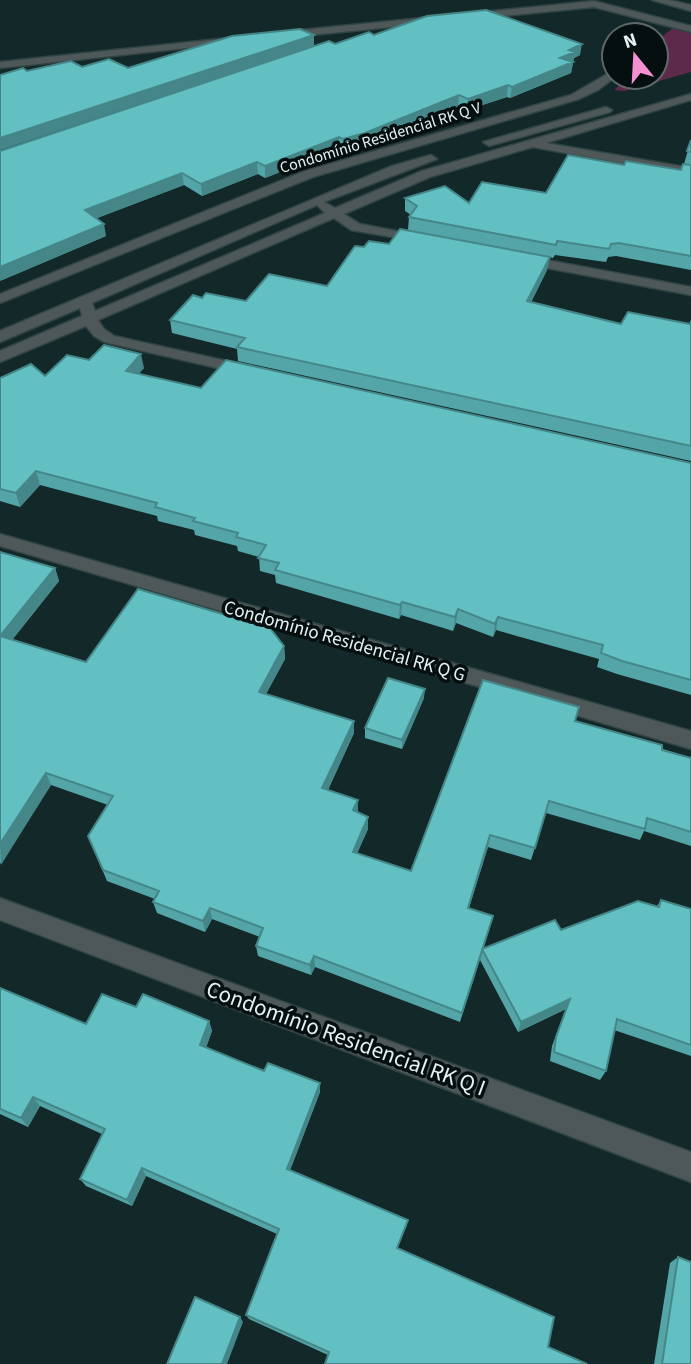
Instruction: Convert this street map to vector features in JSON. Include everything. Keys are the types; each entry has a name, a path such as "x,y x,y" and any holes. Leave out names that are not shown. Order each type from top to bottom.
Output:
{"street":[{"path":"657,0 691,8"},
{"path":"273,36 593,2 661,26 691,29"},
{"path":"342,43 410,22"},
{"path":"0,65 246,39"},
{"name":"Condomínio Residencial RK Q V","path":"0,299 309,174 575,97 600,84"},
{"path":"575,97 609,107 624,118"},
{"path":"0,357 426,174 534,145 691,97"},
{"path":"0,337 396,169 609,107"},
{"path":"497,140 691,172"},
{"path":"316,201 356,227 436,243"},
{"path":"503,255 691,291"},
{"path":"85,300 91,326 98,334 109,339 258,373"},
{"name":"Condomínio Residencial RK Q G","path":"0,540 691,740"},
{"name":"Condomínio Residencial RK Q I","path":"0,909 691,1167"}],"shaded area":[{"path":"673,28 691,33 691,72 670,78 670,30"}],"building":[{"path":"486,10 582,44 569,50 575,52 560,58 573,62 512,87 508,85 468,99 459,95 365,133 343,139 339,137 265,166 257,162 201,184 182,173 85,210 104,224 0,267 0,151 329,41 335,44 369,32 374,35 427,16"},
{"path":"300,29 314,35 0,138 0,75 23,68 27,71 71,61 82,67 109,59 128,68 232,36"},
{"path":"568,155 624,165 626,161 681,170 683,164 691,165 691,256 619,243 611,244 609,249 557,241 556,245 409,217 417,206 405,198 445,186 469,203 482,182 546,193"},
{"path":"400,229 550,257 527,301 621,324 628,312 690,324 691,321 691,446 237,347 245,338 170,320 193,295 202,298 206,293 246,301 269,274 327,286 355,246 364,247 369,241 389,244"},
{"path":"104,345 141,354 126,371 201,388 226,360 691,463 691,680 601,653 603,645 498,617 495,624 458,609 455,617 402,602 400,605 275,570 279,563 258,558 266,545 236,537 238,533 193,521 195,518 155,507 157,503 36,471 16,493 0,489 0,378 31,364 45,376 67,355 89,360"},
{"path":"0,552 55,568 0,636"},
{"path":"138,589 270,628 284,646 259,692 354,721 322,788 358,800 353,810 368,817 353,852 411,871 483,680 579,707 575,721 662,745 662,750 691,758 691,832 647,818 645,829 549,801 535,848 490,835 468,908 493,916 462,1013 314,956 310,965 256,946 263,928 210,908 203,921 153,902 159,891 103,870 88,836 113,796 46,773 0,844 0,636 86,662"},
{"path":"388,678 425,689 402,740 365,728"},
{"path":"661,900 691,909 691,1045 617,1019 606,1071 554,1052 556,1037 570,999 521,1022 482,949 555,920 561,930 638,901 659,907"},
{"path":"0,988 86,1024 102,994 136,1007 143,994 209,1021 200,1045 264,1071 268,1063 320,1083 287,1169 408,1220 397,1248 554,1317 548,1347 587,1364 325,1364 329,1352 246,1315 279,1229 142,1168 127,1200 80,1179 105,1129 33,1097 21,1118 0,1109"},
{"path":"678,1257 691,1262 691,1364 662,1364"},
{"path":"195,1297 240,1317 222,1364 167,1364"}]}
